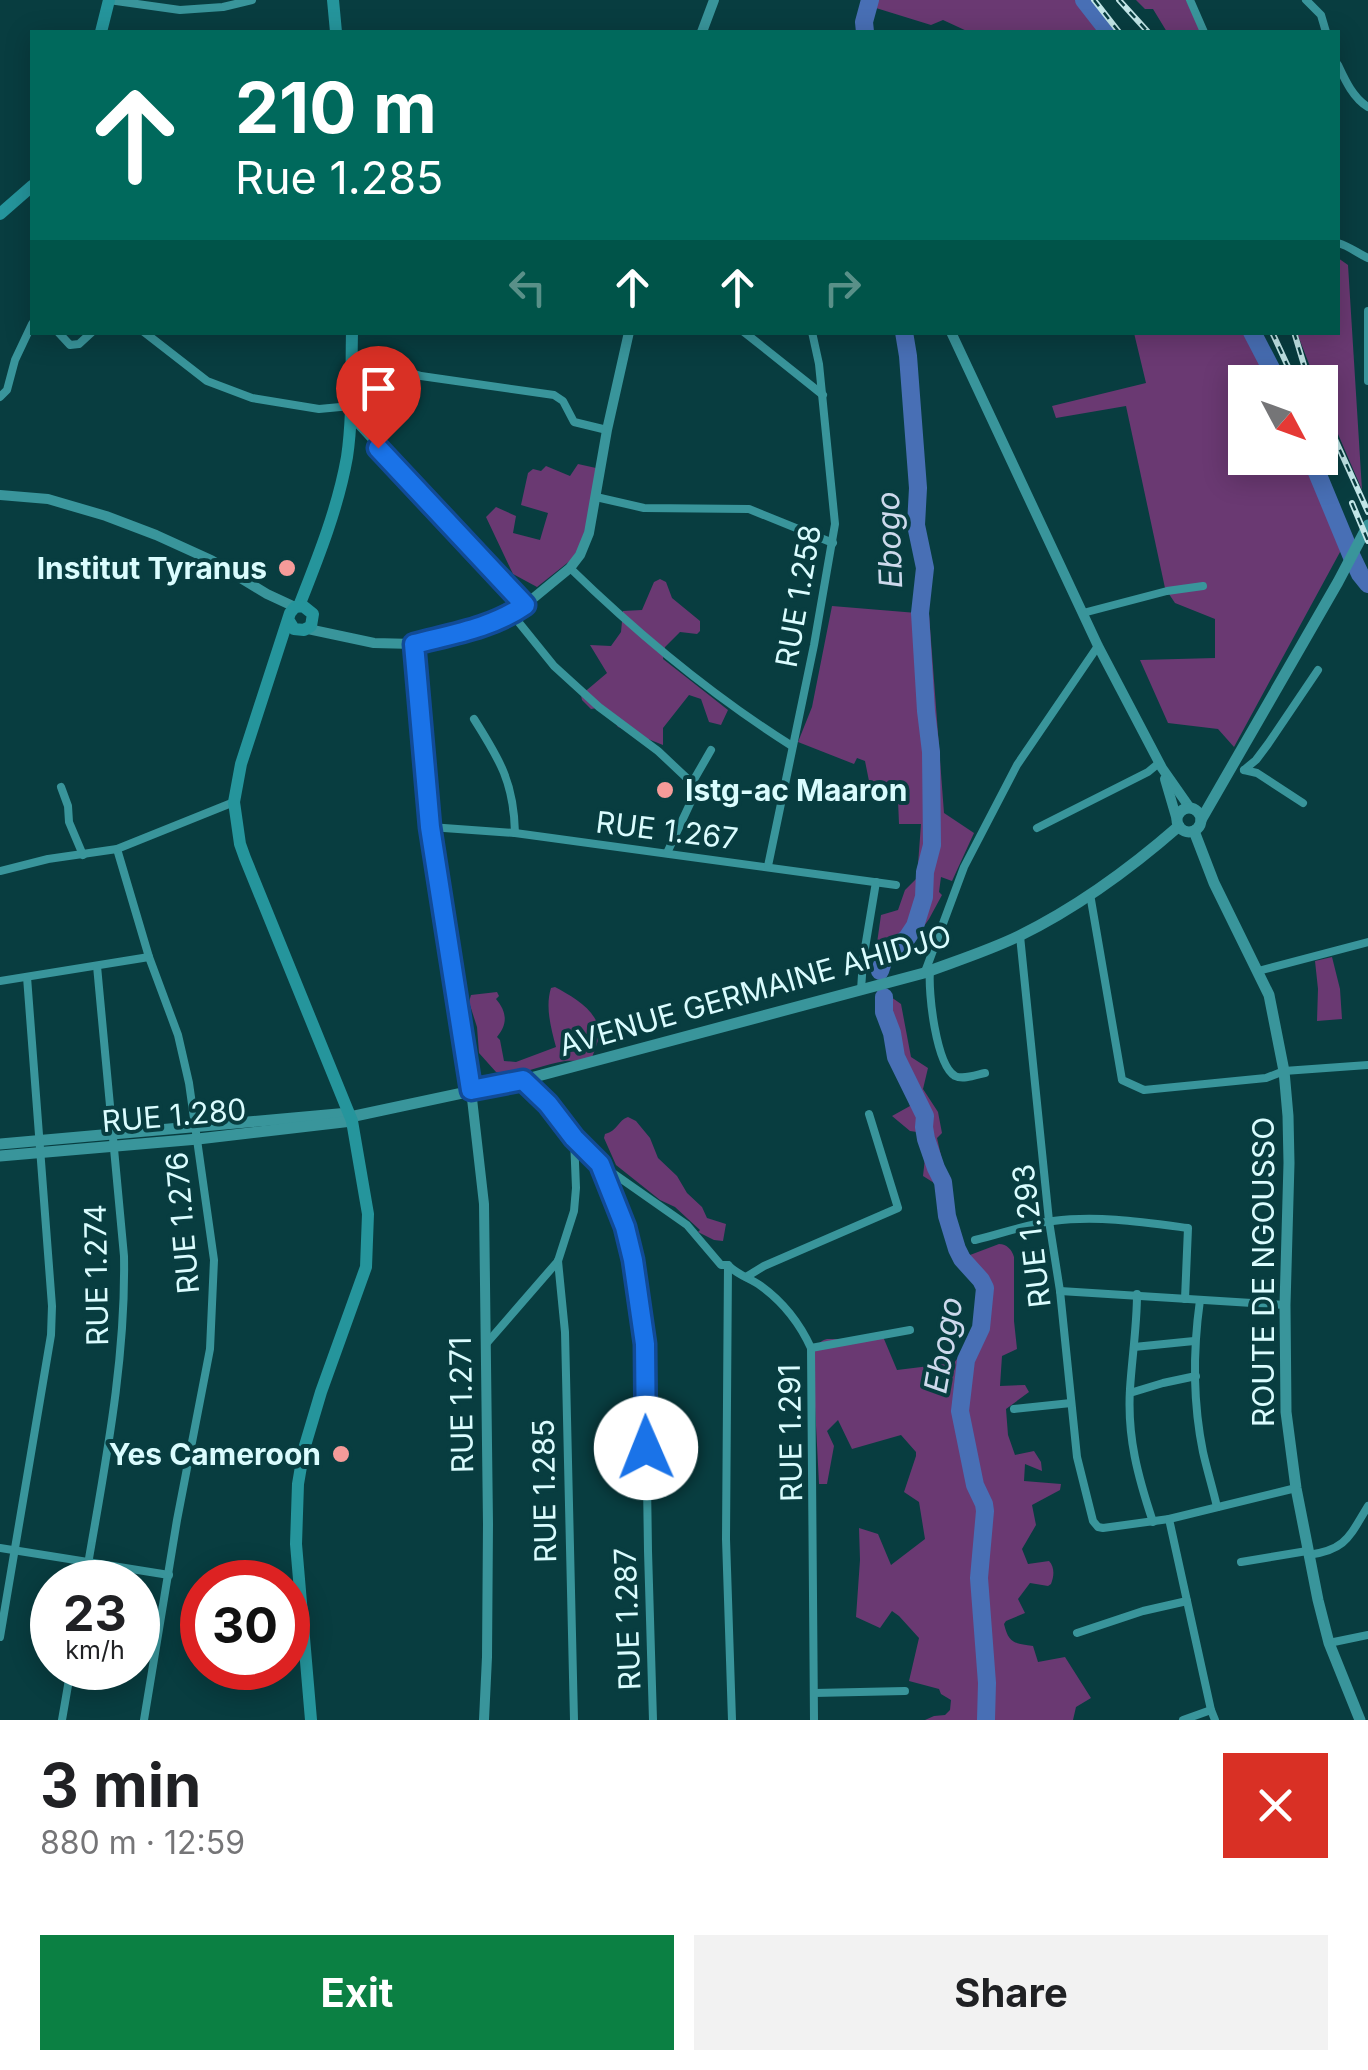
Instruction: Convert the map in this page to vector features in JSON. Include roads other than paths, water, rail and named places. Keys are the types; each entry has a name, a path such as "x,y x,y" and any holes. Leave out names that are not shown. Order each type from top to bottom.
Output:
{"main road":[{"path":"102,30 109,0"},
{"path":"333,0 336,30"},
{"path":"0,214 30,188"},
{"path":"312,1720 296,1544 298,1484 304,1449 366,1267 368,1214 351,1117 240,844 234,802 245,750 276,657 302,617 343,476 351,411 352,335"},
{"path":"1189,821 1225,777 1368,525"},
{"name":"AVENUE GERMAINE AHIDJO","path":"351,1117 523,1080 927,972 1020,936 1090,894 1189,821"},
{"name":"ROUTE DE NGOUSSO","path":"1189,821 1214,883 1269,995 1284,1072 1289,1163 1284,1306 1286,1412 1307,1553 1329,1643 1360,1720"},
{"name":"RUE 1.280","path":"0,1144 41,1146 351,1117"},
{"name":"RUE 1.280","path":"0,1156 41,1146"}],"street":[{"path":"109,0 180,10 252,0"},
{"path":"703,30 714,0"},
{"path":"1190,0 1203,30"},
{"path":"1306,0 1320,15 1325,30"},
{"path":"1340,68 1349,88 1368,107"},
{"path":"1340,244 1368,258"},
{"path":"1368,310 1368,381"},
{"path":"0,397 7,390 30,328"},
{"path":"61,335 70,344 79,344 89,335"},
{"path":"148,335 208,381 252,398 351,411 525,605"},
{"path":"0,495 48,498 106,516 211,560 302,617 342,636 374,643 414,644 481,628 525,605 570,568 586,544 628,335"},
{"path":"748,335 823,395"},
{"name":"RUE 1.258","path":"768,866 836,524 820,364 813,335"},
{"path":"952,335 1098,646 1189,821"},
{"path":"352,354 420,376 554,395 574,422 607,430"},
{"path":"596,497 644,508 749,509 833,544"},
{"path":"570,568 664,654 792,746"},
{"path":"1082,613 1167,590 1203,586"},
{"path":"512,614 554,666 599,707 658,750 692,783 695,793 667,853"},
{"path":"414,644 430,827 471,1090"},
{"path":"985,1073 959,1078 951,1074 940,1052 927,972 964,866 1017,765 1098,646"},
{"path":"1303,802 1257,773 1244,770 1268,744 1318,670"},
{"path":"474,719 508,780 515,833"},
{"path":"692,783 711,750"},
{"path":"1160,766 1189,821"},
{"path":"1036,828 1160,766"},
{"path":"60,787 83,854"},
{"path":"0,871 117,848 234,802"},
{"name":"RUE 1.267","path":"430,827 515,833 896,885"},
{"name":"RUE 1.276","path":"117,848 190,1083 214,1260 210,1349 144,1720"},
{"path":"861,990 876,882"},
{"path":"1090,894 1122,1080 1144,1090 1368,1065"},
{"name":"RUE 1.293","path":"1020,936 1080,1475 1093,1522 1098,1527 1153,1522"},
{"path":"1258,971 1368,942"},
{"path":"0,981 149,957"},
{"name":"RUE 1.274","path":"88,1560 124,1321 124,1256 97,966"},
{"path":"0,1637 51,1335 52,1282 27,976"},
{"path":"484,1346 558,1261 574,1211 574,1138 523,1080"},
{"name":"RUE 1.271","path":"471,1090 484,1204 488,1656 484,1720"},
{"path":"746,1277 898,1208 869,1114"},
{"name":"RUE 1.291","path":"574,1138 600,1164 670,1211 721,1264 774,1296 804,1332 811,1348 814,1720"},
{"name":"RUE 1.287","path":"600,1164 625,1227 645,1344 653,1720"},
{"path":"975,1240 1050,1221 1078,1219 1188,1228 1184,1298"},
{"name":"RUE 1.285","path":"558,1261 565,1332 574,1720"},
{"path":"728,1265 726,1539 732,1720"},
{"path":"1060,1291 1284,1306"},
{"path":"1137,1294 1130,1394 1133,1454 1153,1522 1296,1488"},
{"path":"1200,1300 1194,1341 1196,1376 1203,1451 1218,1506"},
{"path":"811,1348 910,1330"},
{"path":"1134,1348 1194,1341"},
{"path":"1130,1394 1196,1376"},
{"path":"1014,1409 1072,1403"},
{"path":"1241,1562 1328,1552 1350,1536 1368,1506"},
{"path":"1169,1519 1215,1720"},
{"path":"0,1548 71,1560"},
{"path":"160,1574 169,1575"},
{"path":"1077,1633 1187,1601"},
{"path":"1329,1643 1368,1634"},
{"path":"62,1720 67,1690"},
{"path":"814,1693 905,1690"},
{"path":"1184,1720 1211,1710"}],"waterway":[{"name":"Ebogo","path":"865,30 870,0"},
{"path":"1084,0 1107,30"},
{"name":"Ebogo","path":"880,971 885,956 915,926 932,845 931,752 920,613 925,568 916,525 918,488 904,335"},
{"path":"1254,335 1269,365"},
{"path":"1318,475 1352,557 1368,584"},
{"name":"Ebogo","path":"884,997 896,1057 925,1116 926,1139 943,1182 947,1216 957,1249 985,1288 981,1328 966,1360 960,1411 975,1485 985,1511 979,1578 986,1720"}],"railway":[{"path":"1094,0 1117,30"},
{"path":"1119,0 1146,30"},
{"path":"1273,335 1287,365"},
{"path":"1295,335 1304,365"},
{"path":"1338,446 1368,512"},
{"path":"1352,503 1368,541"}],"place":[{"name":"Institut Tyranus","path":"287,568"},
{"name":"Istg-ac Maaron","path":"665,790"},
{"name":"Yes Cameroon","path":"341,1454"}]}
